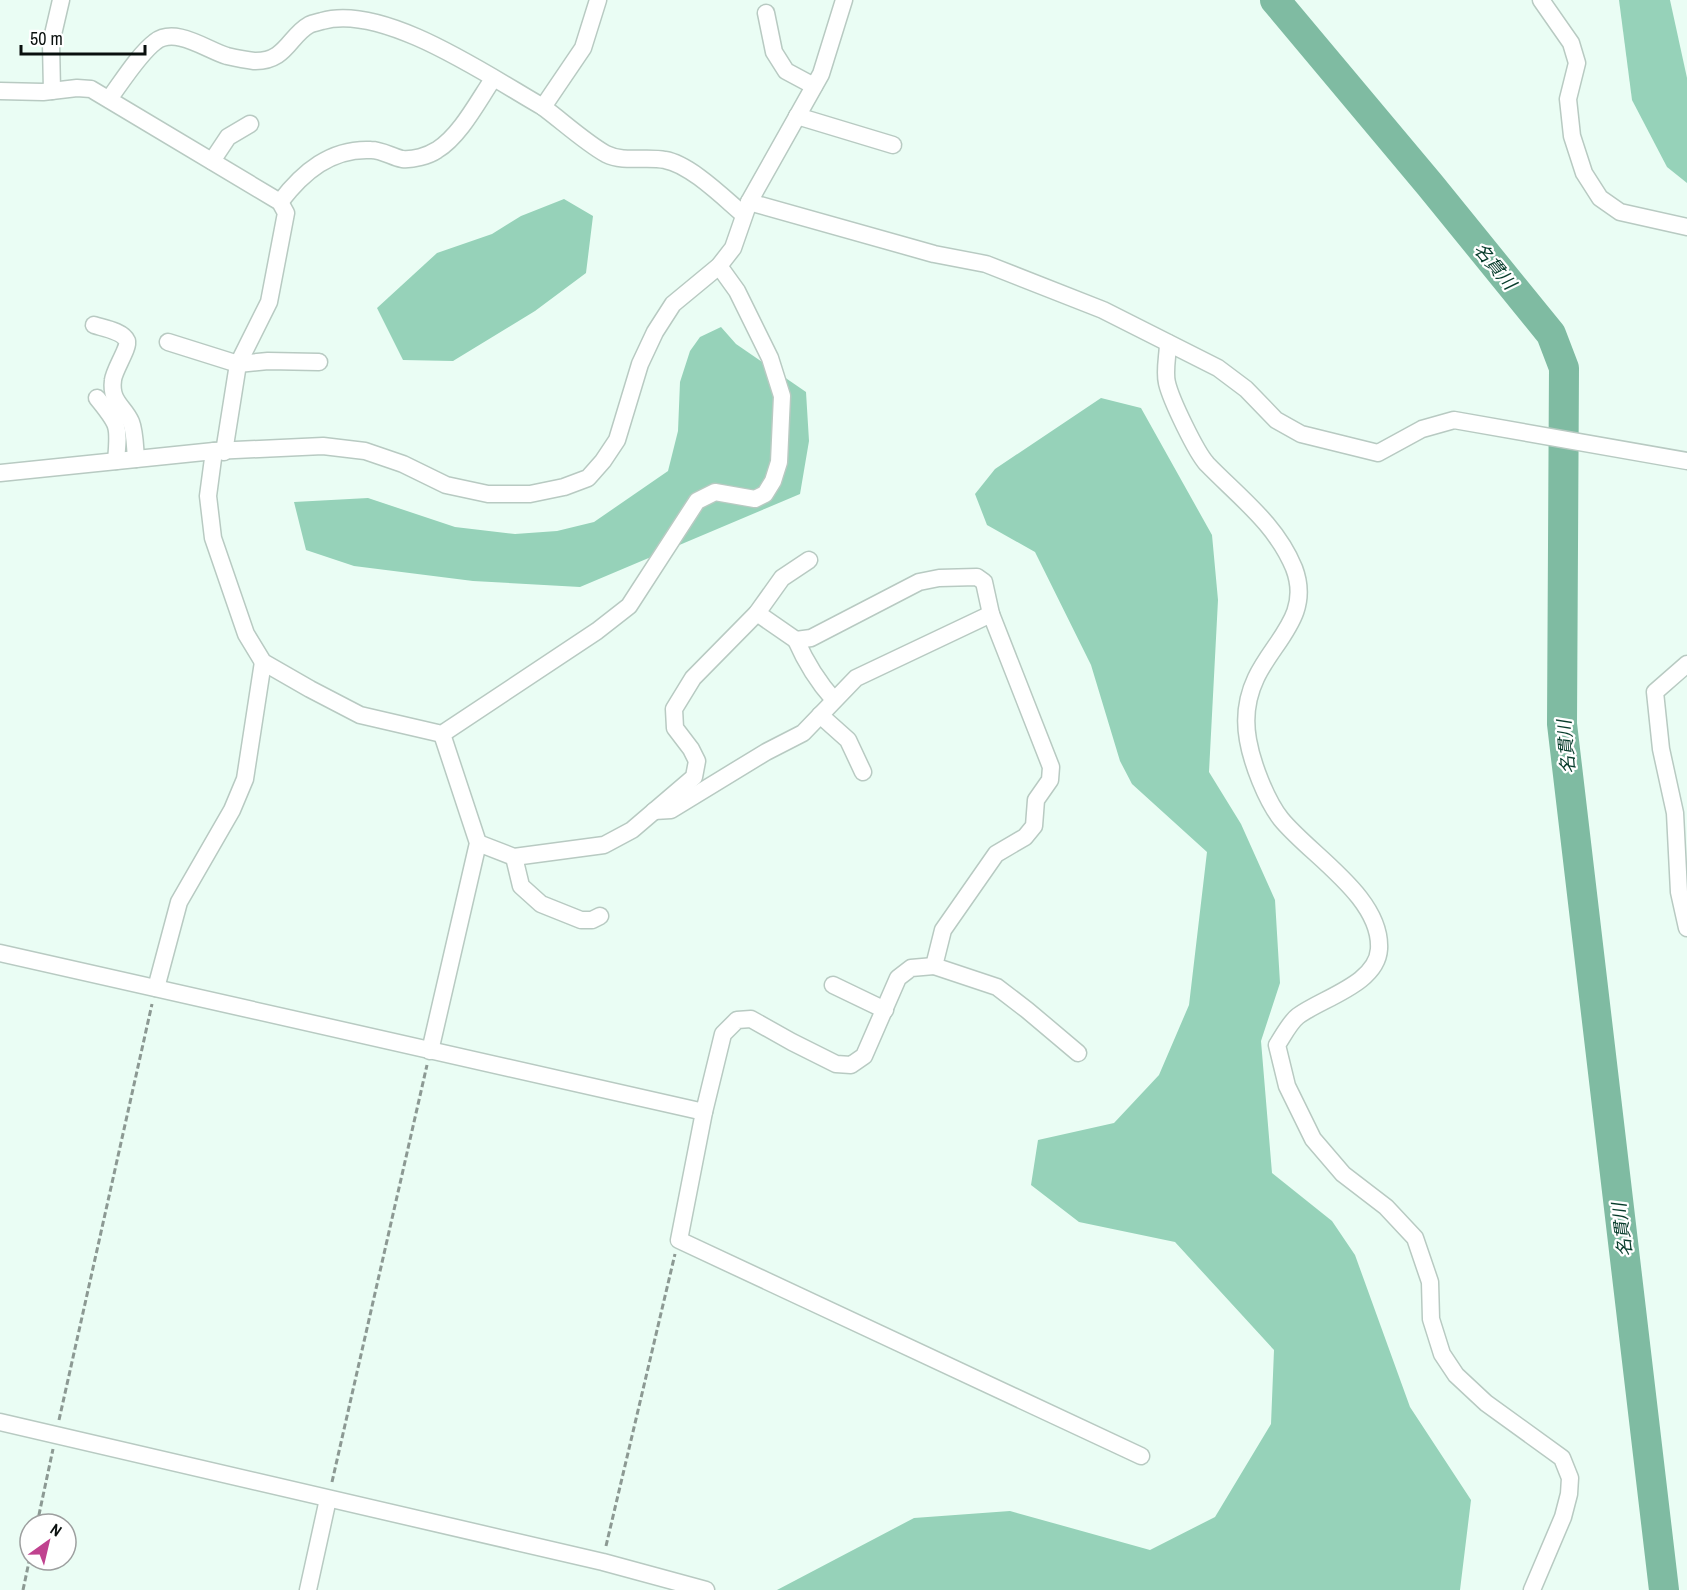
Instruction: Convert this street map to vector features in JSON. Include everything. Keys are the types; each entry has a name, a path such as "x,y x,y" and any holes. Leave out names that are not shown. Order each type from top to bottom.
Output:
{"street":[{"path":"52,91 51,43 62,0"},
{"path":"543,107 583,48 598,0"},
{"path":"0,473 219,452 323,446 365,451 403,464 446,485 488,494 530,494 564,487 588,478 617,440 640,364 655,332 673,304 719,266 733,248 747,209 821,74 844,0"},
{"path":"1541,0 1571,43 1577,63 1569,99 1572,136 1584,173 1600,198 1620,212 1687,227"},
{"path":"766,13 774,52 786,70 814,86"},
{"path":"108,99 155,41 165,37 180,38 228,56 256,61 272,58 286,49 308,25 326,20 354,18 406,32 432,43 543,107 606,153 619,158 674,161 747,209 934,254 986,264 1103,310 1218,368 1246,389 1276,420 1301,434 1378,453 1422,429 1454,420 1687,461"},
{"path":"280,202 295,182 318,163 345,153 372,150 403,159 435,152 451,140 493,79"},
{"path":"0,91 92,89 280,202 286,213 273,286 269,302 238,364 208,496 213,538 246,634 263,662 360,715 442,734 570,649 629,606 696,501 715,492 755,498 765,494 773,481 779,462 782,396 770,358 737,291 719,266"},
{"path":"797,116 893,145"},
{"path":"212,161 228,136 250,124"},
{"path":"94,325 122,335 126,340 127,346 113,381 114,396 131,422 136,459"},
{"path":"168,342 238,364 268,361 319,362"},
{"path":"1168,343 1167,382 1180,417 1205,462 1236,490 1273,530 1293,567 1299,586 1295,617 1256,677 1246,706 1248,740 1266,795 1280,818 1345,880 1364,905 1376,927 1379,950 1372,968 1360,981 1296,1017 1277,1045 1287,1086 1313,1139 1343,1174 1386,1207 1415,1238 1430,1282 1431,1319 1442,1354 1456,1375 1486,1403 1562,1458 1570,1478 1569,1494 1563,1517 1532,1590"},
{"path":"97,398 112,417 118,430 116,461"},
{"path":"478,843 514,857 604,845 632,830 694,777 697,761 692,749 675,728 674,709 693,678 757,613 782,578 809,560"},
{"path":"796,640 811,638 919,582 939,578 977,577 984,582 991,614 1052,767 1050,780 1036,800 1034,826 1024,837 996,854 943,930 934,966"},
{"path":"757,613 796,640 805,662 834,700"},
{"path":"654,811 671,810 766,752 803,733 856,678 991,614"},
{"path":"156,988 179,902 232,810 246,780 263,662"},
{"path":"1687,664 1655,692 1661,749 1675,813 1679,892 1687,928"},
{"path":"820,715 848,740 863,772"},
{"path":"430,1051 478,843 442,734"},
{"path":"514,857 520,885 541,904 581,920 592,920 600,916"},
{"path":"0,953 704,1112"},
{"path":"1078,1053 997,987 934,966 911,968 898,978 864,1056 851,1065 836,1064 751,1019 737,1020 723,1034 704,1112 679,1240 1141,1456"},
{"path":"833,985 885,1010"},
{"path":"0,1422 603,1562 706,1590"},
{"path":"308,1590 328,1499"}],"path":[{"path":"40,1512 156,988"},
{"path":"328,1499 430,1051"},
{"path":"603,1562 679,1240"},
{"path":"23,1590 27,1572"}],"green space":[{"path":"1619,0 1670,0 1687,78 1687,183 1667,167 1632,100"},
{"path":"564,199 593,216 586,273 535,311 453,361 403,360 377,308 437,253 492,234 521,216"},
{"path":"721,327 736,344 806,392 809,441 800,494 580,587 473,581 354,566 306,550 294,502 368,498 455,527 515,534 557,531 594,522 668,471 678,431 680,382 690,351 700,337"},
{"path":"1101,398 1141,408 1212,535 1218,600 1209,772 1241,824 1275,900 1280,983 1261,1041 1272,1173 1332,1221 1355,1255 1410,1407 1471,1500 1460,1590 777,1590 914,1518 1010,1511 1150,1550 1215,1517 1271,1424 1274,1350 1175,1242 1079,1222 1031,1185 1038,1140 1114,1123 1159,1075 1189,1005 1207,852 1132,784 1120,761 1091,665 1035,552 987,525 975,494 995,469"}],"waterway":[{"name":"名貫川","path":"1275,0 1551,334 1564,368 1562,724 1664,1590"}]}
